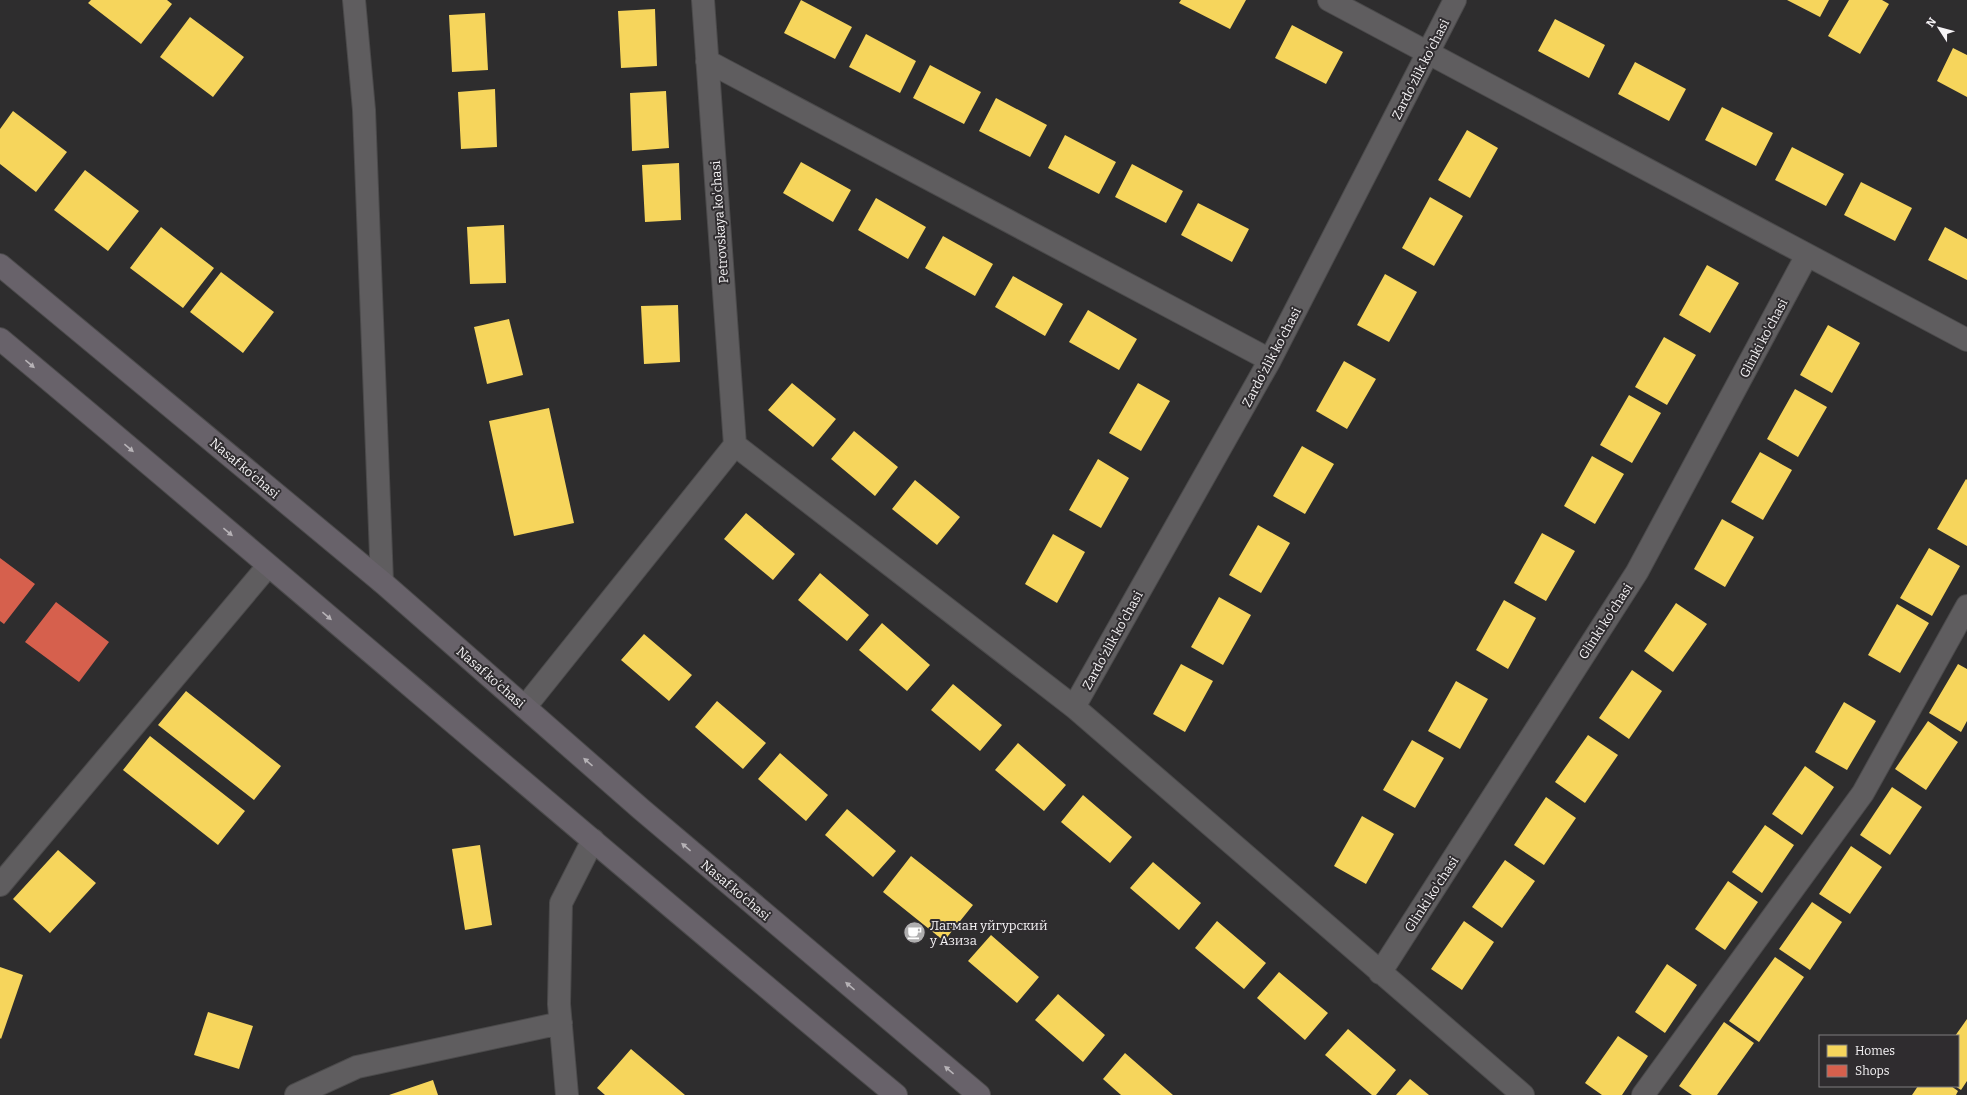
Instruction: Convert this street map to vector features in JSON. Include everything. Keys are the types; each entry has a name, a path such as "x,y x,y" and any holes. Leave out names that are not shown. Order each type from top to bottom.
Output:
{"main road":[{"name":"Nasaf ko‘chasi","path":"0,265 382,582 641,809 979,1095"},
{"path":"0,339 593,840 723,952 896,1095"}],"street":[{"path":"354,0 364,110 382,582"},
{"name":"Petrovskaya ko'chasi","path":"703,0 735,445"},
{"path":"1329,0 1967,340"},
{"name":"Zardo'zlik ko'chasi","path":"1074,707 1270,360 1455,0"},
{"path":"708,61 1270,360"},
{"name":"Glinki ko'chasi","path":"1380,973 1637,572 1807,255"},
{"path":"525,707 735,445 1074,707 1523,1095"},
{"path":"0,885 268,566"},
{"path":"1644,1095 1863,793 1967,606"},
{"path":"567,1095 559,1004 561,903 593,840"},
{"path":"296,1095 357,1067 561,1023"}],"building: Homes":[{"path":"91,0 167,0 172,4 141,44 88,3"},
{"path":"801,0 852,27 835,59 784,33"},
{"path":"1181,0 1246,0 1230,29 1179,3"},
{"path":"1787,0 1829,0 1820,17"},
{"path":"1849,0 1882,0 1889,4 1860,54 1828,36"},
{"path":"655,9 657,66 621,68 618,11"},
{"path":"485,13 488,70 452,72 449,15"},
{"path":"190,17 244,57 213,97 160,57"},
{"path":"1555,19 1605,45 1589,78 1538,51"},
{"path":"1292,25 1343,52 1326,84 1275,58"},
{"path":"866,34 916,61 900,93 849,67"},
{"path":"1953,48 1967,55 1967,97 1937,81"},
{"path":"1635,62 1686,89 1669,121 1618,94"},
{"path":"930,65 981,92 964,124 913,98"},
{"path":"495,89 497,147 461,149 458,92"},
{"path":"666,91 669,148 632,151 630,93"},
{"path":"996,98 1047,125 1030,157 979,131"},
{"path":"1722,107 1773,133 1756,166 1705,140"},
{"path":"13,111 67,152 36,192 0,164 0,129"},
{"path":"1467,130 1498,148 1470,198 1438,180"},
{"path":"1065,135 1116,162 1099,194 1048,168"},
{"path":"1792,147 1844,174 1826,206 1775,180"},
{"path":"801,162 851,190 833,222 783,193"},
{"path":"679,163 681,220 645,222 642,165"},
{"path":"1132,164 1183,191 1166,223 1115,197"},
{"path":"85,170 139,211 108,251 54,210"},
{"path":"1861,182 1912,208 1895,241 1844,215"},
{"path":"1430,197 1463,216 1434,266 1402,248"},
{"path":"876,198 926,227 908,259 858,230"},
{"path":"1198,203 1249,229 1232,262 1181,235"},
{"path":"504,225 506,283 470,284 467,227"},
{"path":"161,227 214,268 183,308 130,268"},
{"path":"1945,227 1967,239 1967,280 1928,260"},
{"path":"943,236 993,264 975,296 925,268"},
{"path":"1707,265 1739,283 1710,333 1679,315"},
{"path":"221,272 274,312 243,353 190,312"},
{"path":"1385,274 1417,292 1389,342 1357,325"},
{"path":"1013,276 1063,304 1045,336 995,307"},
{"path":"678,305 680,362 644,364 641,306"},
{"path":"1088,310 1137,339 1119,370 1069,342"},
{"path":"509,319 523,375 487,384 474,327"},
{"path":"1828,325 1860,343 1832,393 1800,375"},
{"path":"1664,337 1696,355 1667,405 1635,387"},
{"path":"1344,361 1376,379 1347,429 1316,411"},
{"path":"792,383 836,419 813,447 768,410"},
{"path":"1138,383 1170,401 1141,451 1109,433"},
{"path":"1795,389 1827,407 1798,457 1767,439"},
{"path":"1629,395 1661,413 1632,463 1600,445"},
{"path":"549,408 574,523 514,536 489,421"},
{"path":"854,431 898,467 875,496 831,459"},
{"path":"1302,446 1334,464 1305,514 1273,496"},
{"path":"1760,452 1792,470 1763,520 1731,502"},
{"path":"1592,456 1624,474 1595,524 1564,506"},
{"path":"1098,459 1129,478 1101,528 1069,510"},
{"path":"1966,479 1967,480 1967,546 1937,529"},
{"path":"915,480 960,517 937,545 892,509"},
{"path":"746,513 795,554 773,580 724,539"},
{"path":"1722,519 1754,537 1725,587 1694,569"},
{"path":"1258,525 1290,543 1261,593 1229,575"},
{"path":"1542,533 1575,551 1546,601 1514,583"},
{"path":"1053,534 1085,552 1057,603 1025,584"},
{"path":"1929,548 1960,566 1932,616 1900,598"},
{"path":"820,573 869,615 847,641 798,600"},
{"path":"1219,597 1251,615 1223,665 1191,647"},
{"path":"1504,600 1536,618 1508,669 1476,650"},
{"path":"1676,603 1707,624 1673,672 1644,651"},
{"path":"1897,604 1929,623 1900,673 1868,655"},
{"path":"882,623 930,665 907,691 859,650"},
{"path":"644,634 692,675 669,701 621,660"},
{"path":"1181,664 1213,681 1185,732 1153,714"},
{"path":"1958,664 1967,669 1967,721 1961,732 1929,713"},
{"path":"1632,670 1662,691 1629,739 1599,718"},
{"path":"1456,681 1488,699 1460,749 1428,731"},
{"path":"953,684 1002,725 980,751 931,710"},
{"path":"186,691 281,766 254,800 158,725"},
{"path":"717,701 766,743 743,769 695,727"},
{"path":"1844,702 1876,721 1847,770 1815,752"},
{"path":"1928,721 1958,742 1926,790 1895,769"},
{"path":"1588,735 1618,755 1585,803 1555,782"},
{"path":"150,736 245,811 218,845 123,770"},
{"path":"1412,740 1444,758 1415,808 1383,790"},
{"path":"1018,743 1066,785 1044,811 995,770"},
{"path":"780,753 828,795 806,821 758,779"},
{"path":"1805,766 1834,787 1802,835 1772,814"},
{"path":"1892,787 1922,807 1890,855 1860,835"},
{"path":"1083,795 1132,837 1110,863 1061,822"},
{"path":"1546,797 1576,818 1544,865 1514,845"},
{"path":"847,809 896,851 873,877 825,835"},
{"path":"1362,816 1394,834 1366,884 1334,866"},
{"path":"1765,825 1794,845 1762,893 1732,872"},
{"path":"480,845 492,925 465,930 452,849"},
{"path":"1851,846 1882,867 1850,914 1819,894"},
{"path":"58,850 96,883 50,933 13,899"},
{"path":"911,856 973,905 944,941 883,892"},
{"path":"1505,860 1535,881 1502,928 1472,907"},
{"path":"1153,862 1201,903 1179,930 1130,888"},
{"path":"1728,881 1758,902 1725,950 1695,929"},
{"path":"1812,902 1842,922 1810,970 1779,949"},
{"path":"1217,921 1266,963 1244,989 1195,948"},
{"path":"1464,921 1494,942 1462,990 1431,969"},
{"path":"991,935 1039,977 1017,1003 968,961"},
{"path":"1775,957 1804,977 1759,1042 1729,1021"},
{"path":"1667,964 1697,985 1665,1033 1635,1012"},
{"path":"0,967 23,975 1,1039 0,1038"},
{"path":"1279,972 1328,1013 1305,1040 1257,998"},
{"path":"1058,994 1105,1035 1083,1062 1035,1020"},
{"path":"208,1012 253,1026 239,1069 194,1055"},
{"path":"1967,1019 1967,1081 1961,1090 1956,1087 1959,1087 1959,1035 1956,1035"},
{"path":"1724,1022 1754,1043 1717,1095 1692,1095 1679,1086"},
{"path":"1348,1029 1396,1070 1376,1095 1372,1095 1325,1055"},
{"path":"1618,1036 1648,1056 1622,1095 1602,1095 1585,1083"},
{"path":"631,1049 685,1095 605,1095 597,1088"},
{"path":"1125,1053 1173,1095 1121,1095 1103,1079"},
{"path":"1410,1079 1429,1095 1396,1095"},
{"path":"433,1080 438,1095 389,1095"},
{"path":"1917,1087 1952,1087 1958,1091 1956,1095 1912,1095"}],"building: Shops":[{"path":"0,558 35,584 4,624 0,621"},
{"path":"56,602 109,642 79,682 25,642"}],"place":[{"name":"Лагман уйгурский у Азиза","path":"914,932"}]}
